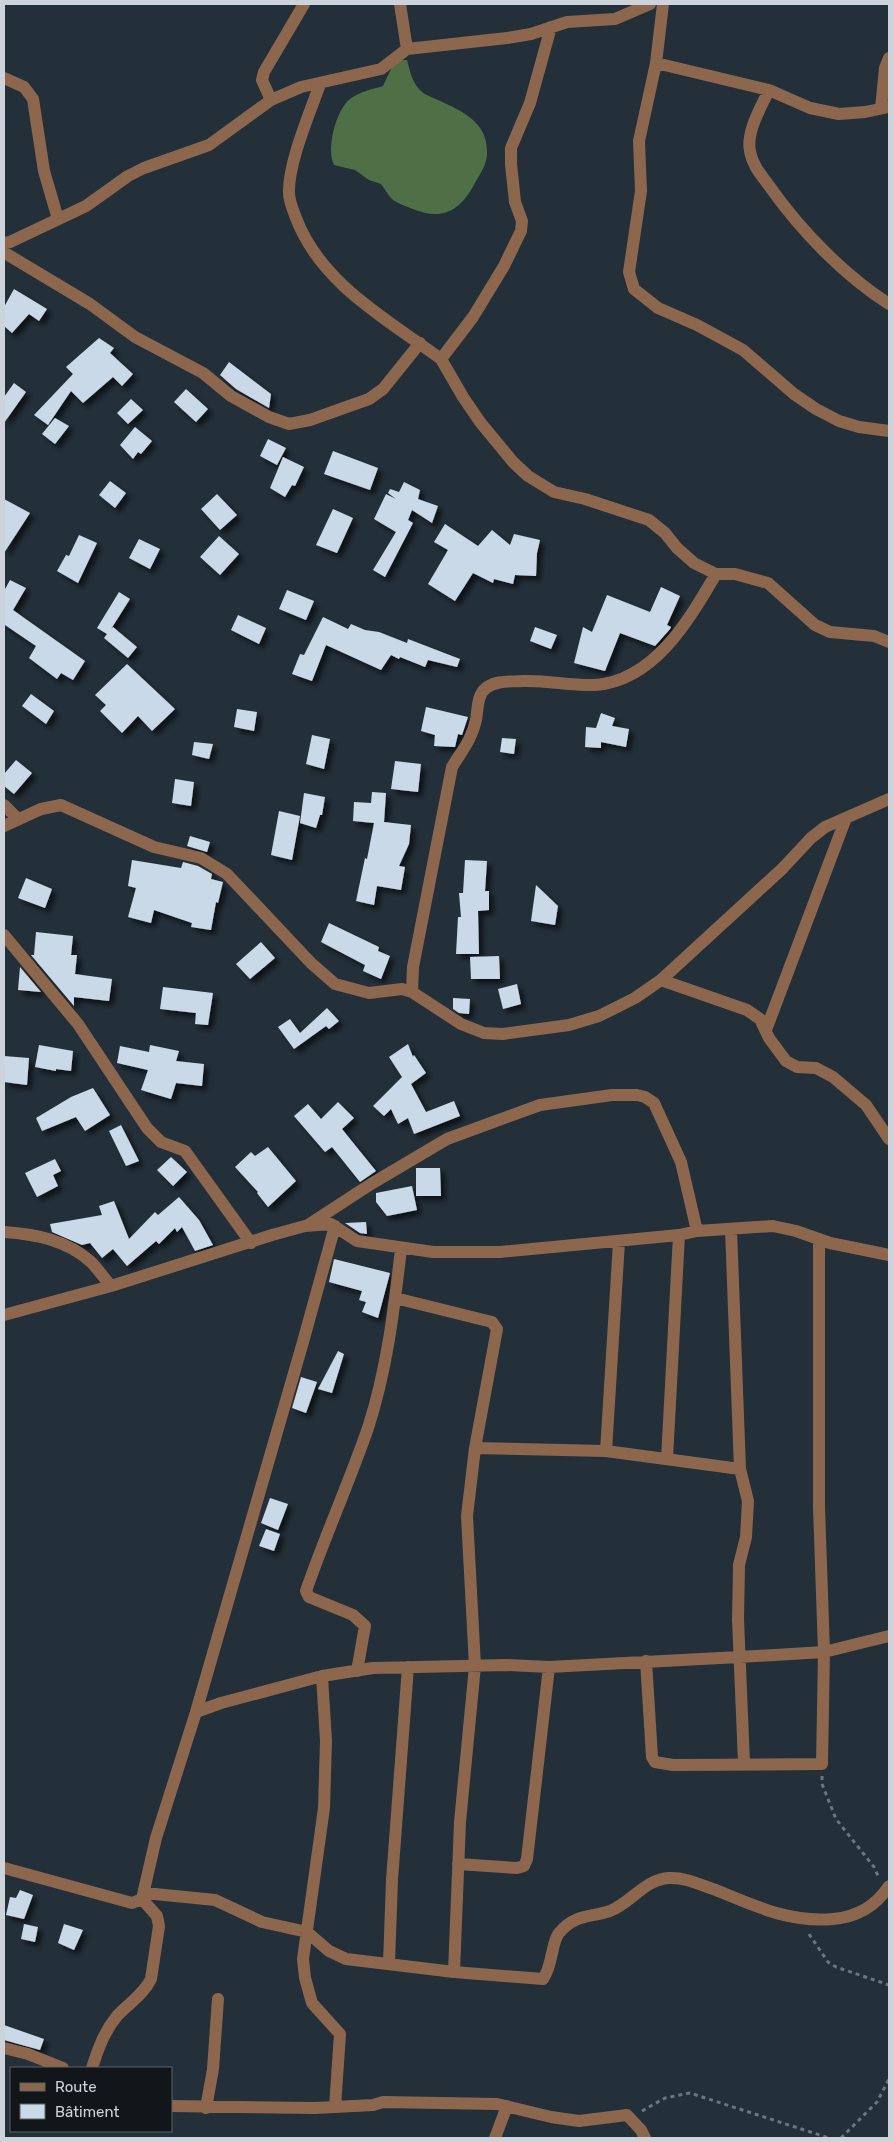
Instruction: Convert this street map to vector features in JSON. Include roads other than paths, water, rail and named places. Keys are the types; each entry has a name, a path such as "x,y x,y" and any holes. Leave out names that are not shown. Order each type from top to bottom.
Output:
{"street":[{"path":"271,100 262,80 264,72 304,4"},
{"path":"400,4 407,49"},
{"path":"420,343 383,389 369,399 310,420 289,424 269,417 231,396 203,373 135,337 90,304 6,248 58,219 86,206 128,176 144,168 209,145 271,100 300,87 381,69 407,49 531,34 567,22 615,19 650,4"},
{"path":"663,4 656,63 639,140 641,191 630,272 634,289 658,308 697,324 743,350 794,394 816,409 859,427 889,432"},
{"path":"441,359 473,317 504,266 521,231 522,221 515,202 511,148 530,103 551,27"},
{"path":"656,63 769,90 810,108 839,114 864,112 885,107 885,68 889,58"},
{"path":"4,78 24,87 33,99 44,171 58,219"},
{"path":"320,84 294,160 289,183 289,194 302,234 322,263 341,285 364,305 441,359 480,422 513,462 528,476 554,492 585,499 649,520 665,533 677,548 694,563 716,574 734,574 768,583 815,625 830,632 874,636 889,642"},
{"path":"769,90 751,135 749,150 754,165 790,215 826,253 889,304"},
{"path":"412,992 413,967 452,767 470,740 480,697 485,689 494,683 541,680 594,685 619,681 638,672 659,654 692,614 716,574"},
{"path":"4,826 41,808 61,805 103,826 154,847 201,858 227,874 311,963 336,984 369,993 402,989 412,992 461,1024 484,1032 503,1034 569,1025 599,1016 635,998 661,980 782,869 811,838 825,827 889,800"},
{"path":"4,805 18,819"},
{"path":"766,1030 846,818"},
{"path":"4,935 78,1024 147,1128 161,1142 185,1151 251,1243"},
{"path":"661,980 747,1010 760,1018 786,1061 792,1065 824,1071 857,1095 889,1138"},
{"path":"306,1226 371,1184 447,1139 540,1104 612,1095 645,1097 654,1103 681,1162 697,1231"},
{"path":"4,1315 111,1286 272,1235 306,1226 331,1224 357,1242 433,1252 500,1252 619,1242 697,1231 773,1226 889,1255"},
{"path":"92,2067 105,2032 118,2015 148,1986 151,1979 159,1926 157,1916 144,1896 156,1838 196,1712 335,1226"},
{"path":"731,1229 740,1469 748,1501 746,1537 739,1565 738,1619 744,1763"},
{"path":"4,1232 63,1242 91,1262 111,1286"},
{"path":"667,1459 679,1235"},
{"path":"646,1661 652,1757 655,1762 673,1765 744,1763 822,1764 824,1652 819,1507 819,1239"},
{"path":"606,1452 619,1242"},
{"path":"357,1671 365,1626 354,1615 309,1597 306,1591 322,1544 368,1428 381,1381 396,1298 401,1248"},
{"path":"396,1298 492,1322 497,1329 476,1448 467,1516 475,1666 460,1822 454,1972"},
{"path":"476,1448 606,1452 740,1469"},
{"path":"196,1712 221,1703 322,1676 373,1668 475,1666 549,1668 824,1652 889,1636"},
{"path":"389,1963 391,1899 408,1668"},
{"path":"458,1864 517,1868 524,1866 527,1859 549,1668"},
{"path":"322,1676 326,1775 324,1808 303,1959 309,1996 317,2009 340,2034 335,2107"},
{"path":"4,1868 132,1903 144,1896 209,1898 262,1922 307,1932 337,1956 346,1959 454,1972 542,1979 548,1971 558,1935 574,1919 611,1911 654,1881 669,1878 692,1881 784,1916 817,1921 844,1918 869,1908 887,1888"},
{"path":"206,2108 214,2069 218,1999"},
{"path":"4,2048 28,2054 60,2067"},
{"path":"172,2106 206,2108 335,2107 373,2106 383,2102 507,2106 567,2120 592,2120 627,2115 646,2138"},
{"path":"495,2138 507,2106"}]}
